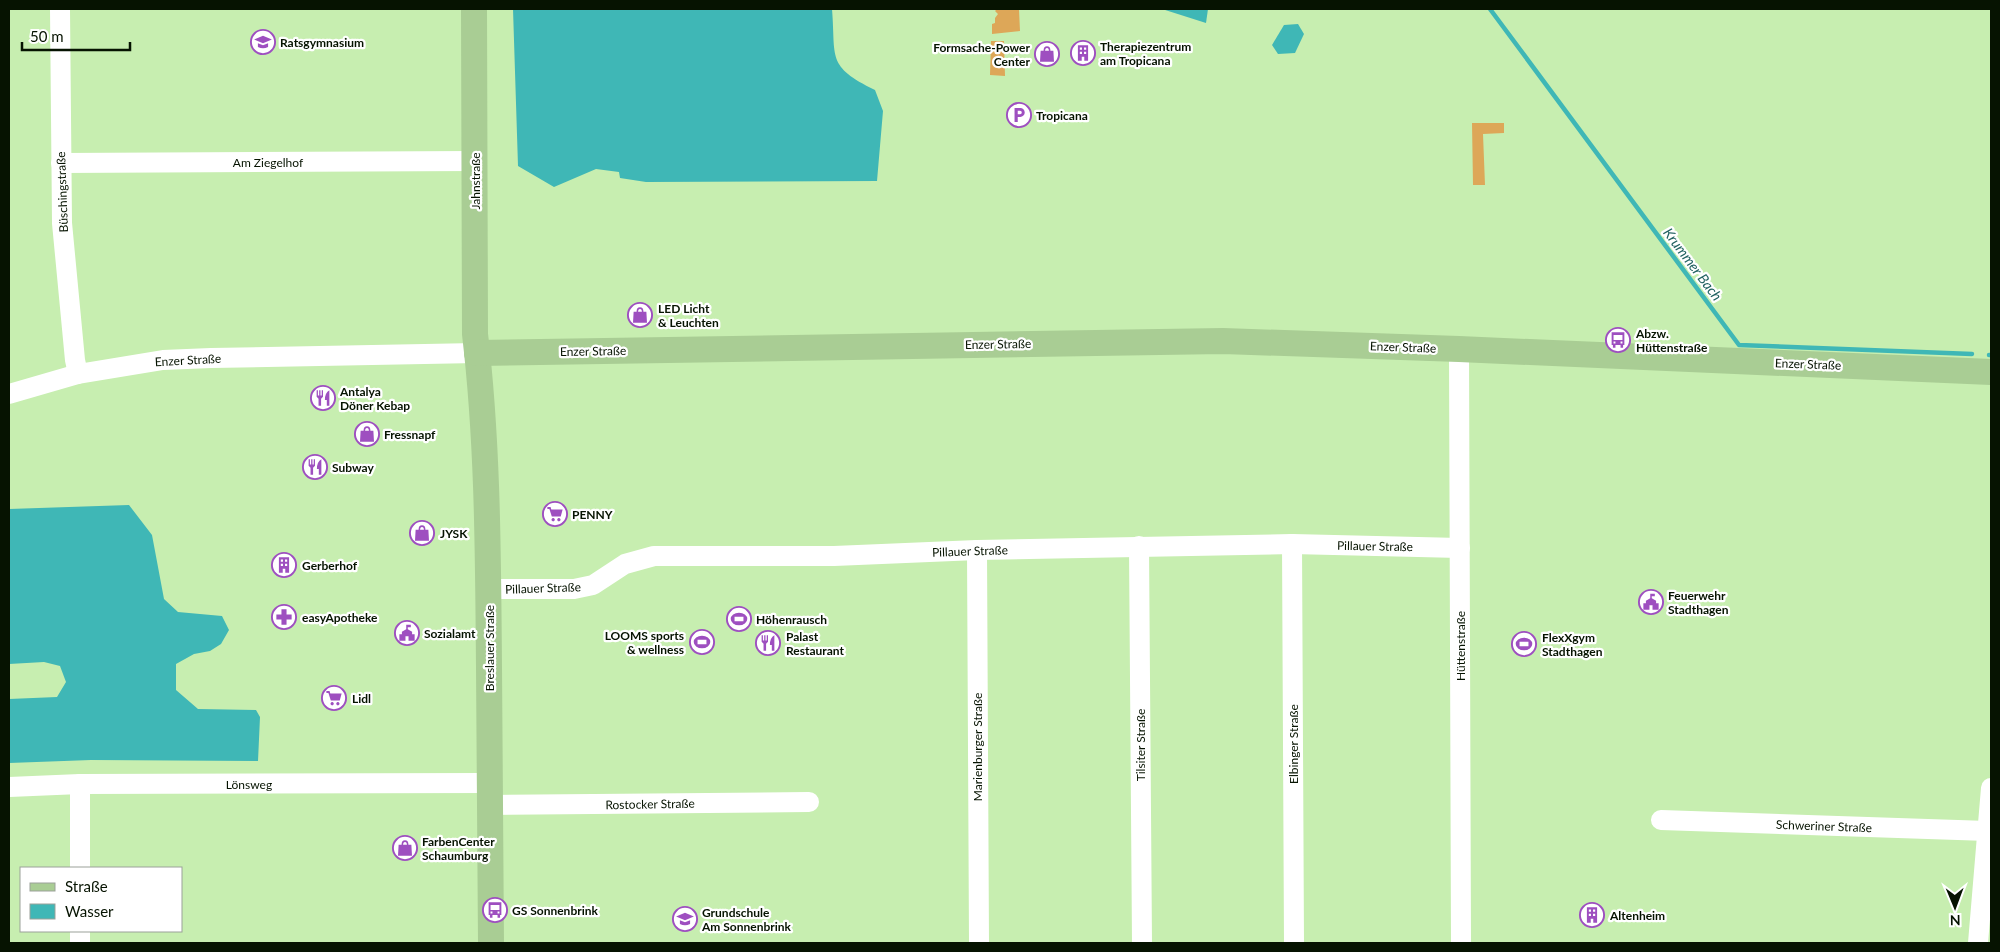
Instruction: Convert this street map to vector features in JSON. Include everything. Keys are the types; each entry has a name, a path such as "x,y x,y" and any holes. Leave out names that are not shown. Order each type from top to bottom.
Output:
{"main road":[{"name":"Jahnstraße","path":"474,9 475,334 477,353"},
{"name":"Enzer Straße","path":"477,353 1223,341 1459,349 1991,372"},
{"name":"Breslauer Straße","path":"477,353 484,460 488,589 491,943"}],"street":[{"name":"Büschingstraße","path":"60,9 62,223 75,360 78,374"},
{"name":"Am Ziegelhof","path":"61,163 475,161"},
{"name":"Hüttenstraße","path":"1459,349 1461,943"},
{"name":"Enzer Straße","path":"9,394 78,374 163,360 477,353"},
{"name":"Pillauer Straße","path":"488,589 574,589 593,585 625,564 654,556 834,556 976,550 1292,544 1460,548"},
{"name":"Elbinger Straße","path":"1292,544 1294,943"},
{"name":"Tilsiter Straße","path":"1139,546 1142,943"},
{"name":"Marienburger Straße","path":"976,550 978,943"},
{"name":"Lönsweg","path":"9,786 80,784 490,794"},
{"path":"80,784 80,867"},
{"path":"1978,943 1991,788"},
{"name":"Rostocker Straße","path":"490,794 810,802"},
{"name":"Schweriner Straße","path":"1661,820 1988,831"}],"shaded area":[{"path":"997,9 1019,9 1020,31 992,34 992,24 995,23 995,18 998,14 995,11"},
{"path":"991,41 1004,41 1005,76 990,75"},
{"path":"1472,123 1504,123 1504,133 1483,134 1485,185 1473,185"}],"water":[{"path":"513,9 832,9 834,50 841,67 859,82 875,90 883,111 877,181 646,182 620,178 619,172 596,169 554,187 518,166"},
{"path":"1162,9 1208,9 1206,23"},
{"path":"1298,24 1304,34 1295,53 1278,54 1272,45 1284,25"},
{"path":"129,505 152,535 164,599 178,612 222,616 229,630 221,644 210,651 194,654 176,664 176,690 198,709 256,710 260,717 258,761 91,760 9,763 9,699 57,697 66,682 60,666 44,662 9,664 9,509"}],"waterway":[{"name":"Krummer Bach","path":"1490,9 1739,345 1972,354"}],"place":[{"name":"Ratsgymnasium","path":"263,42"},
{"name":"Therapiezentrum am Tropicana","path":"1083,53"},
{"name":"Formsache-Power Center","path":"1047,54"},
{"name":"Tropicana","path":"1019,115"},
{"name":"LED Licht & Leuchten","path":"640,315"},
{"name":"Abzw. Hüttenstraße","path":"1618,340"},
{"name":"Antalya Döner Kebap","path":"323,398"},
{"name":"Fressnapf","path":"367,434"},
{"name":"Subway","path":"315,467"},
{"name":"PENNY","path":"555,514"},
{"name":"JYSK","path":"422,533"},
{"name":"Gerberhof","path":"284,565"},
{"name":"Feuerwehr Stadthagen","path":"1651,602"},
{"name":"easyApotheke","path":"284,617"},
{"name":"Höhenrausch","path":"739,619"},
{"name":"Sozialamt","path":"407,633"},
{"name":"LOOMS sports & wellness","path":"702,642"},
{"name":"Palast Restaurant","path":"768,643"},
{"name":"FlexXgym Stadthagen","path":"1524,644"},
{"name":"Lidl","path":"334,698"},
{"name":"FarbenCenter Schaumburg","path":"405,848"},
{"name":"GS Sonnenbrink","path":"495,910"},
{"name":"Altenheim","path":"1592,915"},
{"name":"Grundschule Am Sonnenbrink","path":"685,919"}]}
